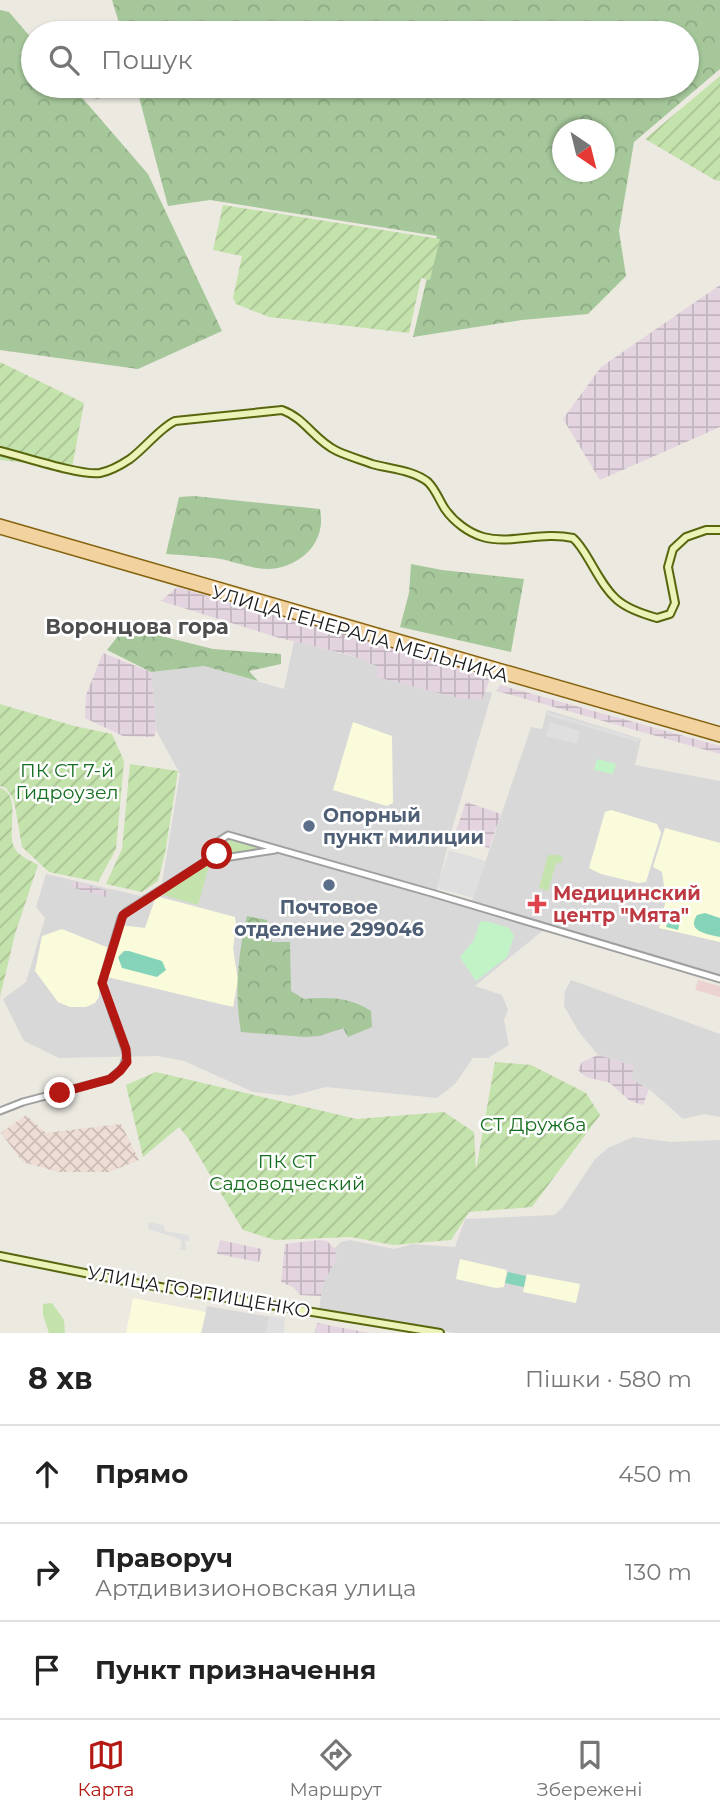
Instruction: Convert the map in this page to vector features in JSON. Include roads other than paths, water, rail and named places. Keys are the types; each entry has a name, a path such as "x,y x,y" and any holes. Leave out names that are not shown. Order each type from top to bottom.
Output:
{"main road":[{"path":"0,451 86,472 101,473 132,457 149,444 166,425 175,421 282,410 294,414 322,442 336,450 372,464 413,474 427,482 446,511 468,531 503,541 544,535 573,538 584,551 606,590 622,605 656,618 670,614 675,603 668,567 673,549 686,537 706,530 720,530"},
{"name":"УЛИЦА ГЕНЕРАЛА МЕЛЬНИКА","path":"0,523 161,574 720,738"},
{"name":"УЛИЦА ГЕНЕРАЛА МЕЛЬНИКА","path":"0,530 720,731"},
{"name":"УЛИЦА ГОРПИЩЕНКО","path":"0,1256 130,1282 440,1333"}],"street":[{"path":"217,854 217,842 228,835 720,979"},
{"path":"217,854 225,858 276,850"},
{"path":"0,1111 23,1102 110,1079 120,1071 127,1062 124,1045 102,983 121,918 126,912 217,854"}],"place":[{"name":"Опорный пункт милиции","path":"309,826"},
{"name":"Почтовое отделение 299046","path":"329,885"},
{"name":"Медицинский центр \"Мята\"","path":"537,904"}],"district":[{"name":"Воронцова гора","path":"137,626"}],"park label":[{"name":"ПК СТ 7-й Гидроузел","path":"67,781"},
{"name":"СТ Дружба","path":"533,1124"},
{"name":"ПК СТ Садоводческий","path":"287,1172"}]}
